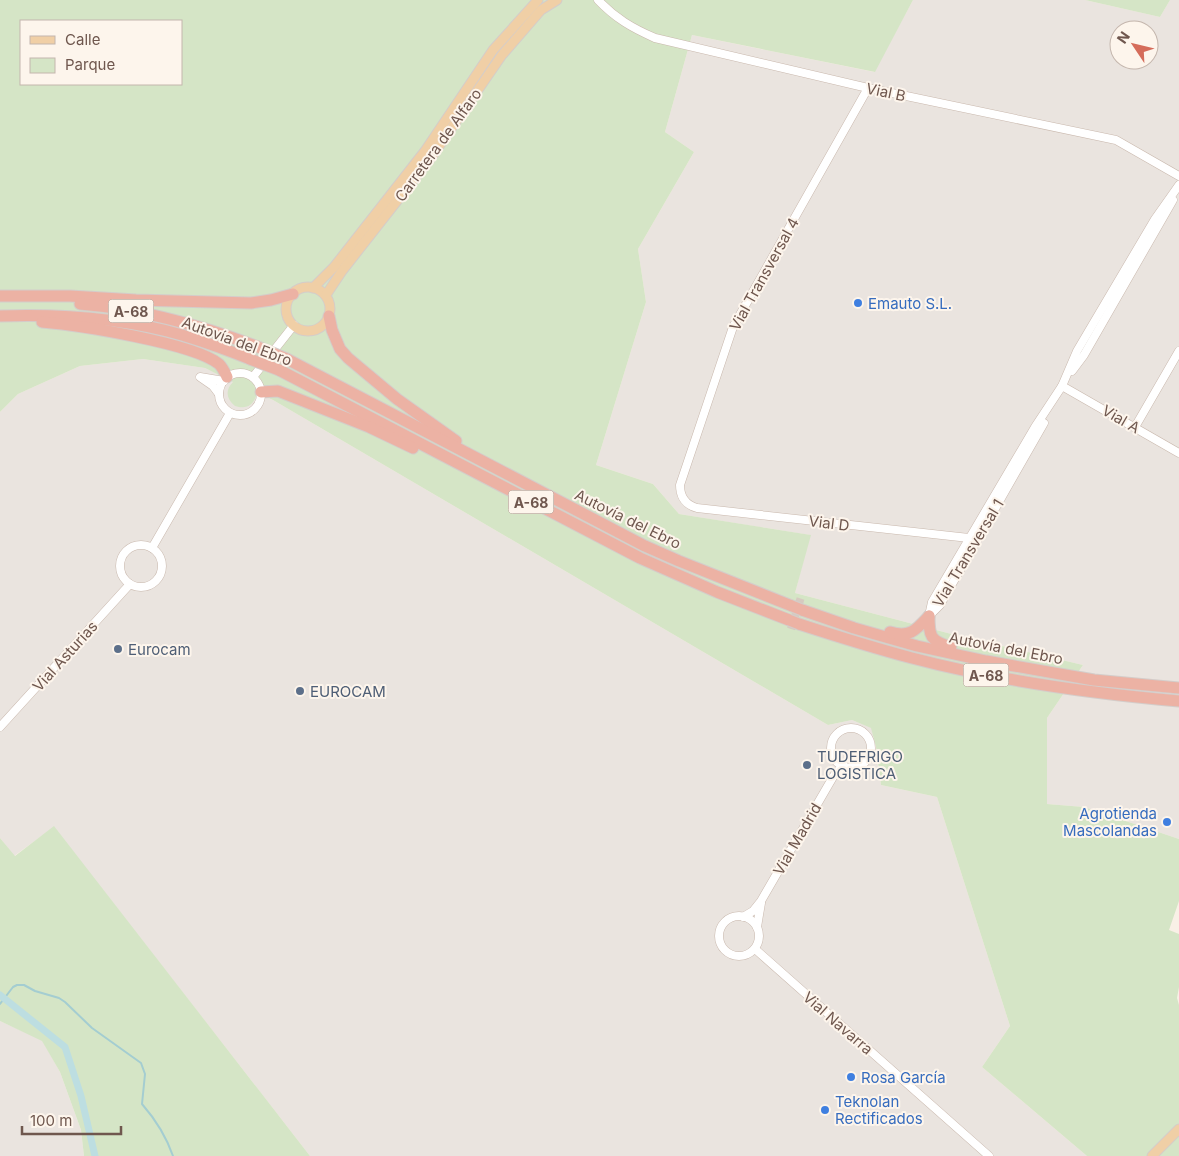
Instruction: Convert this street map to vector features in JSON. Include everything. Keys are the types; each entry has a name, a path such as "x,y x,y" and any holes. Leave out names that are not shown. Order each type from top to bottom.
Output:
{"highway":[{"path":"0,296 70,296 251,303 293,294"},
{"name":"Autovía del Ebro","path":"0,302 60,302 142,312 188,323 258,347 287,359 654,550 797,608 854,628 917,646 986,661 1094,680 1179,688"},
{"name":"Autovía del Ebro","path":"0,316 61,316 137,325 180,335 250,358 278,370 640,558 717,592 794,622 912,658 983,674 1049,686 1179,701"},
{"path":"329,316 337,342 348,358 396,399 455,440 485,457 500,471"},
{"path":"0,322 49,323 122,335 173,346 202,355 220,365 225,379"},
{"path":"261,392 278,391 369,427 443,463 500,486"},
{"path":"797,608 825,612 897,634 907,634 917,629 929,616"},
{"path":"929,616 931,636 941,644 1002,658 1055,667 1074,676"},
{"path":"1049,686 1076,696 1179,708"}],"main road":[{"name":"Carretera de Alfaro","path":"313,288 334,267 425,151 493,50 538,0"},
{"name":"Carretera de Alfaro","path":"326,295 342,271 433,155 502,55 541,10 557,0"},
{"path":"307,286 313,288 320,290 326,295 330,308 329,316 322,326 309,331 294,325 287,311 289,300 293,294 307,286"},
{"path":"1152,1156 1179,1129"}],"street":[{"name":"Vial B","path":"598,0 609,12 630,27 655,38 868,88 1116,140 1179,176"},
{"name":"Vial Transversal 4","path":"684,500 681,495 680,485 733,328 868,88"},
{"name":"Vial Transversal 1","path":"929,616 940,605 1037,436 1077,351 1155,219 1179,187"},
{"path":"253,377 294,325"},
{"path":"1135,427 1179,351"},
{"path":"219,394 200,376 225,379 239,373 246,374 253,377 259,385 261,392 258,405 253,411 241,415 230,413 220,401 219,394 225,379"},
{"name":"Vial Transversal 1","path":"929,616 932,602 1062,386"},
{"name":"Vial A","path":"1062,386 1179,453"},
{"path":"152,548 230,413"},
{"name":"Vial D","path":"684,500 689,505 697,508 978,539"},
{"path":"144,545 152,548 158,554 161,561 159,577 153,583 146,586 138,587 130,584 120,571 123,555 128,549 136,546 144,545"},
{"name":"Vial Asturias","path":"0,727 130,584"},
{"path":"847,728 855,728 862,731 868,737 871,744 871,752 868,759 862,764 855,768 845,767 834,759 832,744 840,731 847,728"},
{"name":"Vial Madrid","path":"833,777 836,768 834,759"},
{"name":"Vial Madrid","path":"743,916 753,911 761,901 833,777 837,771 845,767"},
{"name":"Vial Madrid","path":"757,927 761,901"},
{"path":"743,916 750,919 757,927 760,936 755,950 748,954 733,956 721,946 719,938 723,924 729,918 743,916"},
{"name":"Vial Navarra","path":"755,950 989,1156"}],"shaded area":[{"path":"913,0 1085,0 1160,17 1170,0 1179,0 1179,839 1084,807 1047,804 1047,718 1083,665 959,636 795,593 810,535 679,514 653,484 596,465 646,302 638,249 694,152 665,132 692,35 874,72"},
{"path":"143,359 205,368 273,400 828,725 852,720 872,728 881,785 937,797 1010,1026 982,1067 1087,1156 310,1156 54,827 14,856 0,838 0,412 18,394 80,366"},
{"path":"0,1021 42,1040 60,1072 81,1130 84,1156 0,1156"}],"green space":[{"path":"0,0 913,0 875,72 692,35 665,132 694,152 638,249 646,302 596,465 653,484 679,514 811,535 795,593 959,636 1083,665 1047,718 1047,804 1084,807 1179,839 1179,901 1169,930 1179,934 1179,987 1177,998 1179,1005 1179,1156 1087,1156 982,1067 1010,1026 937,797 881,785 876,747 871,728 852,720 828,725 273,400 257,393 254,401 249,406 235,406 228,397 229,388 233,382 205,368 143,359 80,366 18,394 0,412"},
{"path":"1085,0 1170,0 1160,17"},
{"path":"54,826 310,1156 84,1156 81,1130 60,1072 42,1041 0,1021 0,838 15,856"}],"waterway":[{"path":"0,1004 13,987 17,985 24,985 35,991 59,998 92,1028 141,1063 145,1074 142,1104 160,1128 173,1156"},
{"path":"0,995 65,1047 81,1096 95,1156"}],"tunnel":[{"path":"791,629 801,597"}],"place":[{"name":"Emauto S.L.","path":"858,303"},
{"name":"Eurocam","path":"118,649"},
{"name":"EUROCAM","path":"300,691"},
{"name":"TUDEFRIGO LOGISTICA","path":"807,765"},
{"name":"Agrotienda Mascolandas","path":"1167,822"},
{"name":"Rosa García","path":"851,1077"},
{"name":"Teknolan Rectificados","path":"825,1110"}]}
